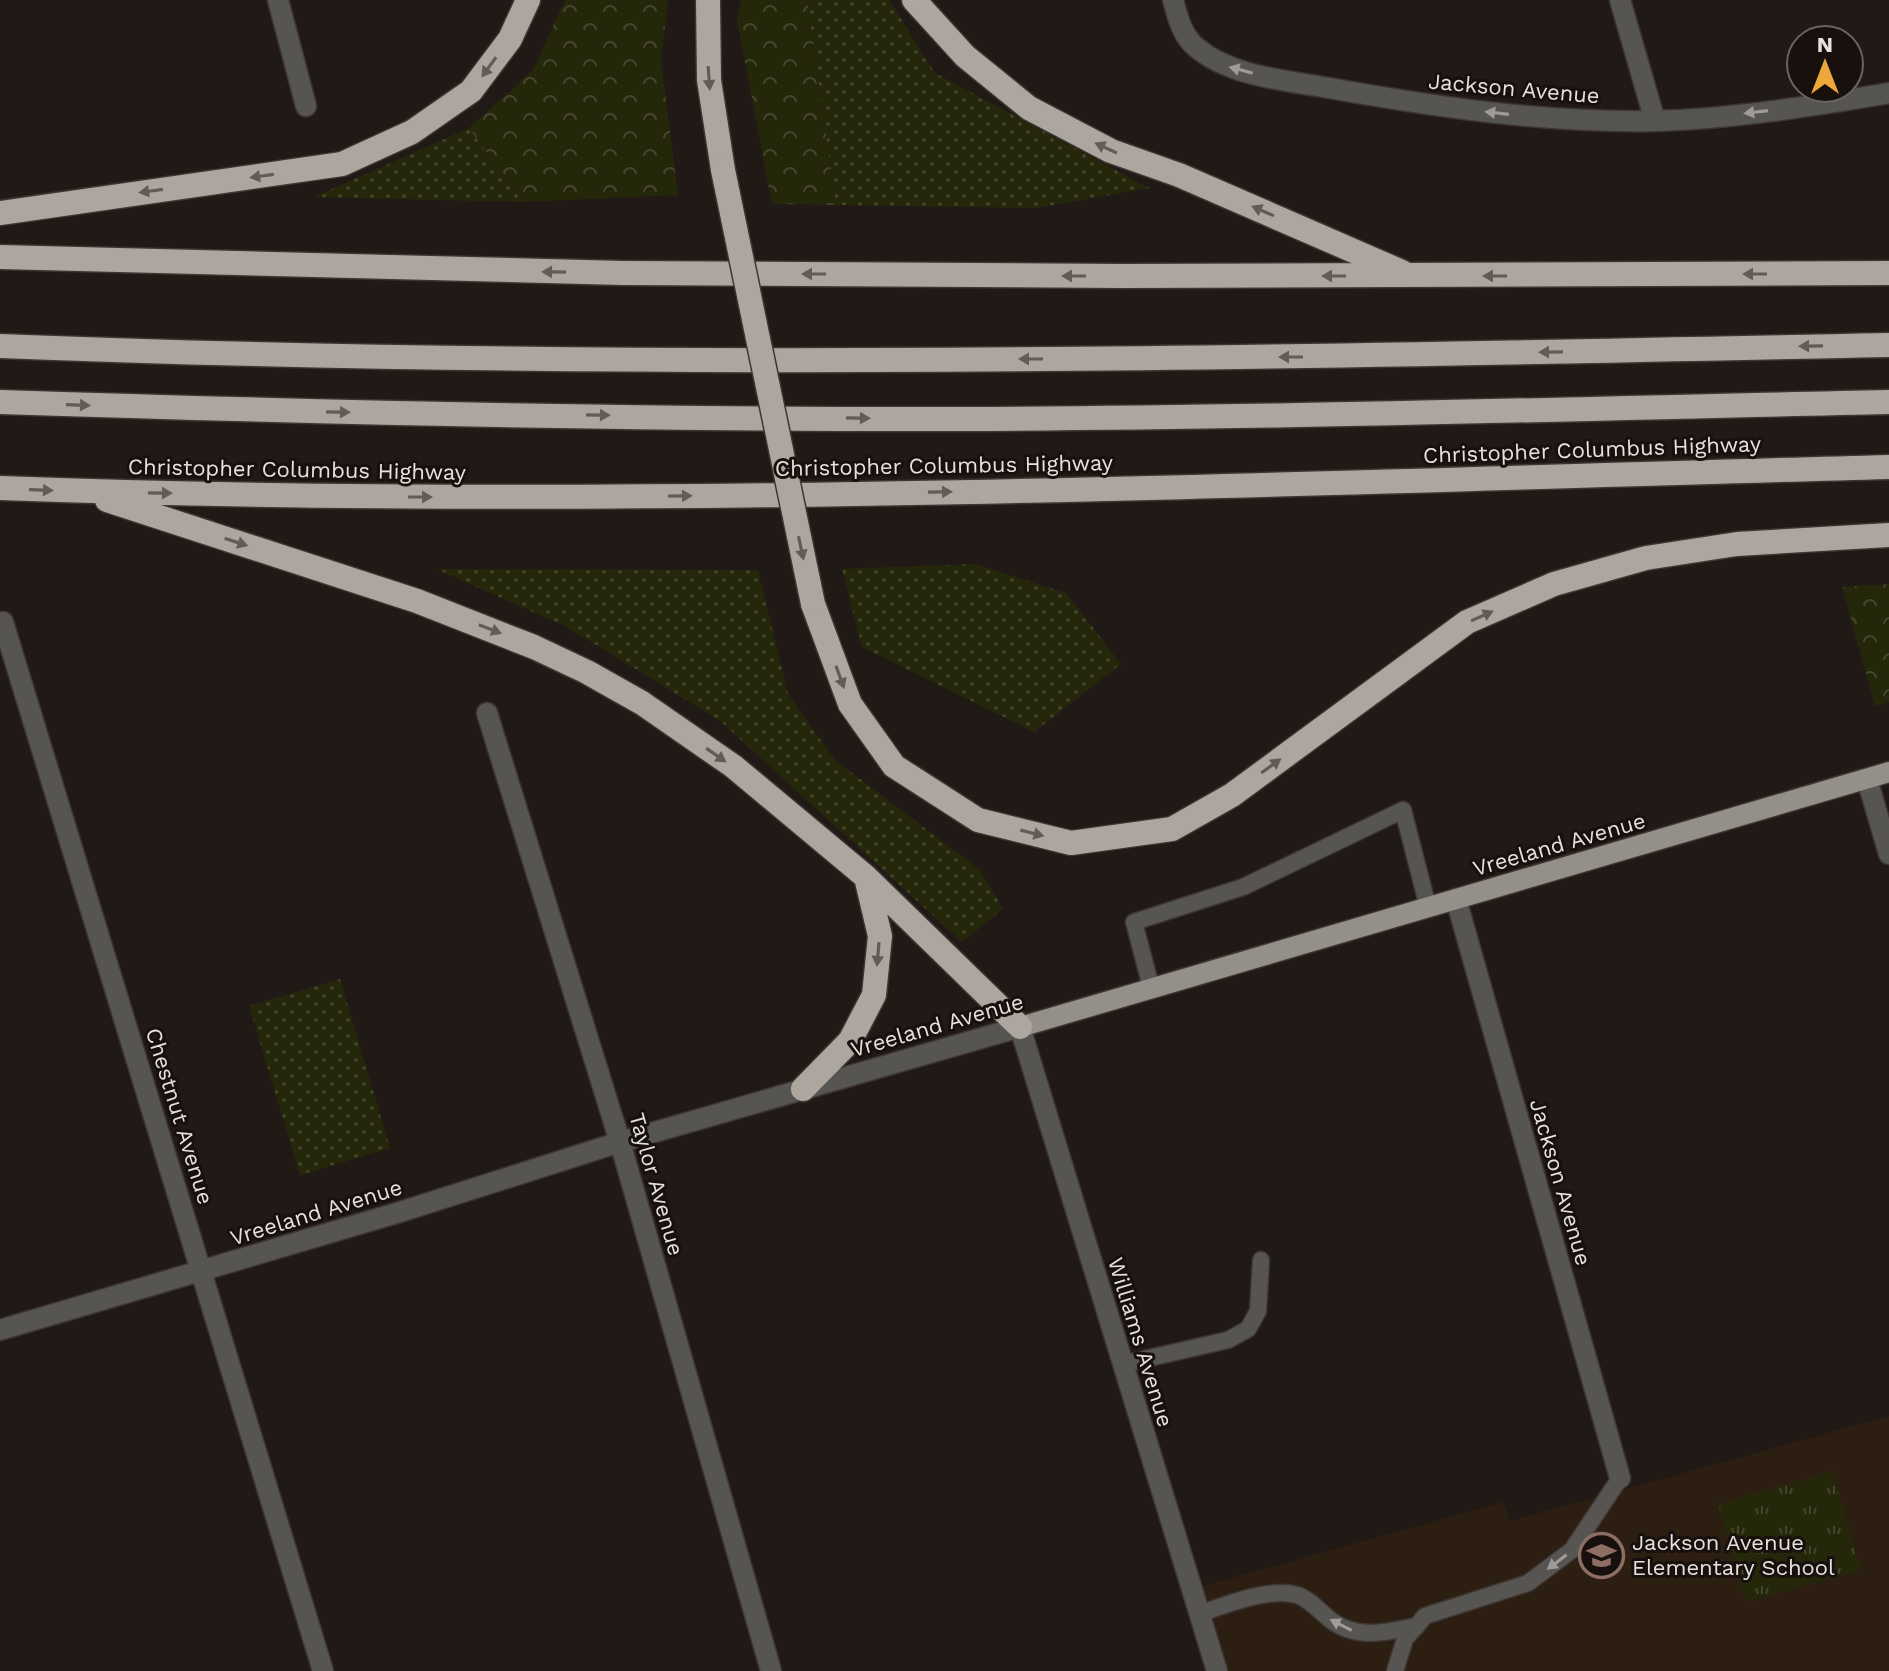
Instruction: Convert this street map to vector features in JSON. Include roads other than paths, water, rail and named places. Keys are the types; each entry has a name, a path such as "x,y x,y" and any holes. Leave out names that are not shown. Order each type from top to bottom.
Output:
{"highway":[{"path":"0,213 342,164 412,132 471,91 510,39 528,0"},
{"path":"708,0 709,80 723,170 813,604 850,704 894,766 978,820 1071,843 1172,829 1232,795 1467,622 1554,584 1646,558 1722,546 1889,535"},
{"path":"914,0 965,56 1029,108 1111,151 1179,175 1412,276"},
{"path":"0,257 623,273 1412,276 1889,273"},
{"path":"0,346 359,356 891,360 1307,357 1889,345"},
{"name":"Christopher Columbus Highway","path":"0,402 391,413 909,419 1273,416 1889,402"},
{"name":"Christopher Columbus Highway","path":"0,488 299,497 657,497 1889,467"},
{"path":"82,491 417,601 534,647 642,703 733,766 866,877 1020,1027"},
{"path":"803,1089 850,1041 874,995 880,936 866,877"}],"main road":[{"name":"Vreeland Avenue","path":"1020,1027 1889,772"}],"street":[{"path":"278,0 306,106"},
{"name":"Jackson Avenue","path":"1173,0 1183,32 1197,48 1227,66 1268,77 1417,104 1533,118 1655,121 1748,114 1889,93"},
{"path":"1620,0 1655,121"},
{"name":"Chestnut Avenue","path":"3,622 323,1671"},
{"name":"Taylor Avenue","path":"487,713 620,1142 771,1671"},
{"path":"1867,779 1889,854"},
{"name":"Jackson Avenue","path":"1456,899 1620,1478"},
{"name":"Vreeland Avenue","path":"0,1330 400,1212 620,1142 1020,1027"},
{"name":"Williams Avenue","path":"1020,1027 1217,1671"}],"lane":[{"path":"1151,987 1134,922 1243,887 1403,810 1428,907"},
{"path":"1123,1364 1216,1343 1248,1329 1258,1311 1261,1260"},
{"path":"1395,1671 1405,1639 1425,1616 1528,1583 1572,1550 1620,1478"},
{"path":"1199,1614 1239,1600 1286,1594 1298,1595 1348,1631 1377,1634 1417,1626"}],"place":[{"name":"Jackson Avenue Elementary School","path":"1601,1555"}]}
